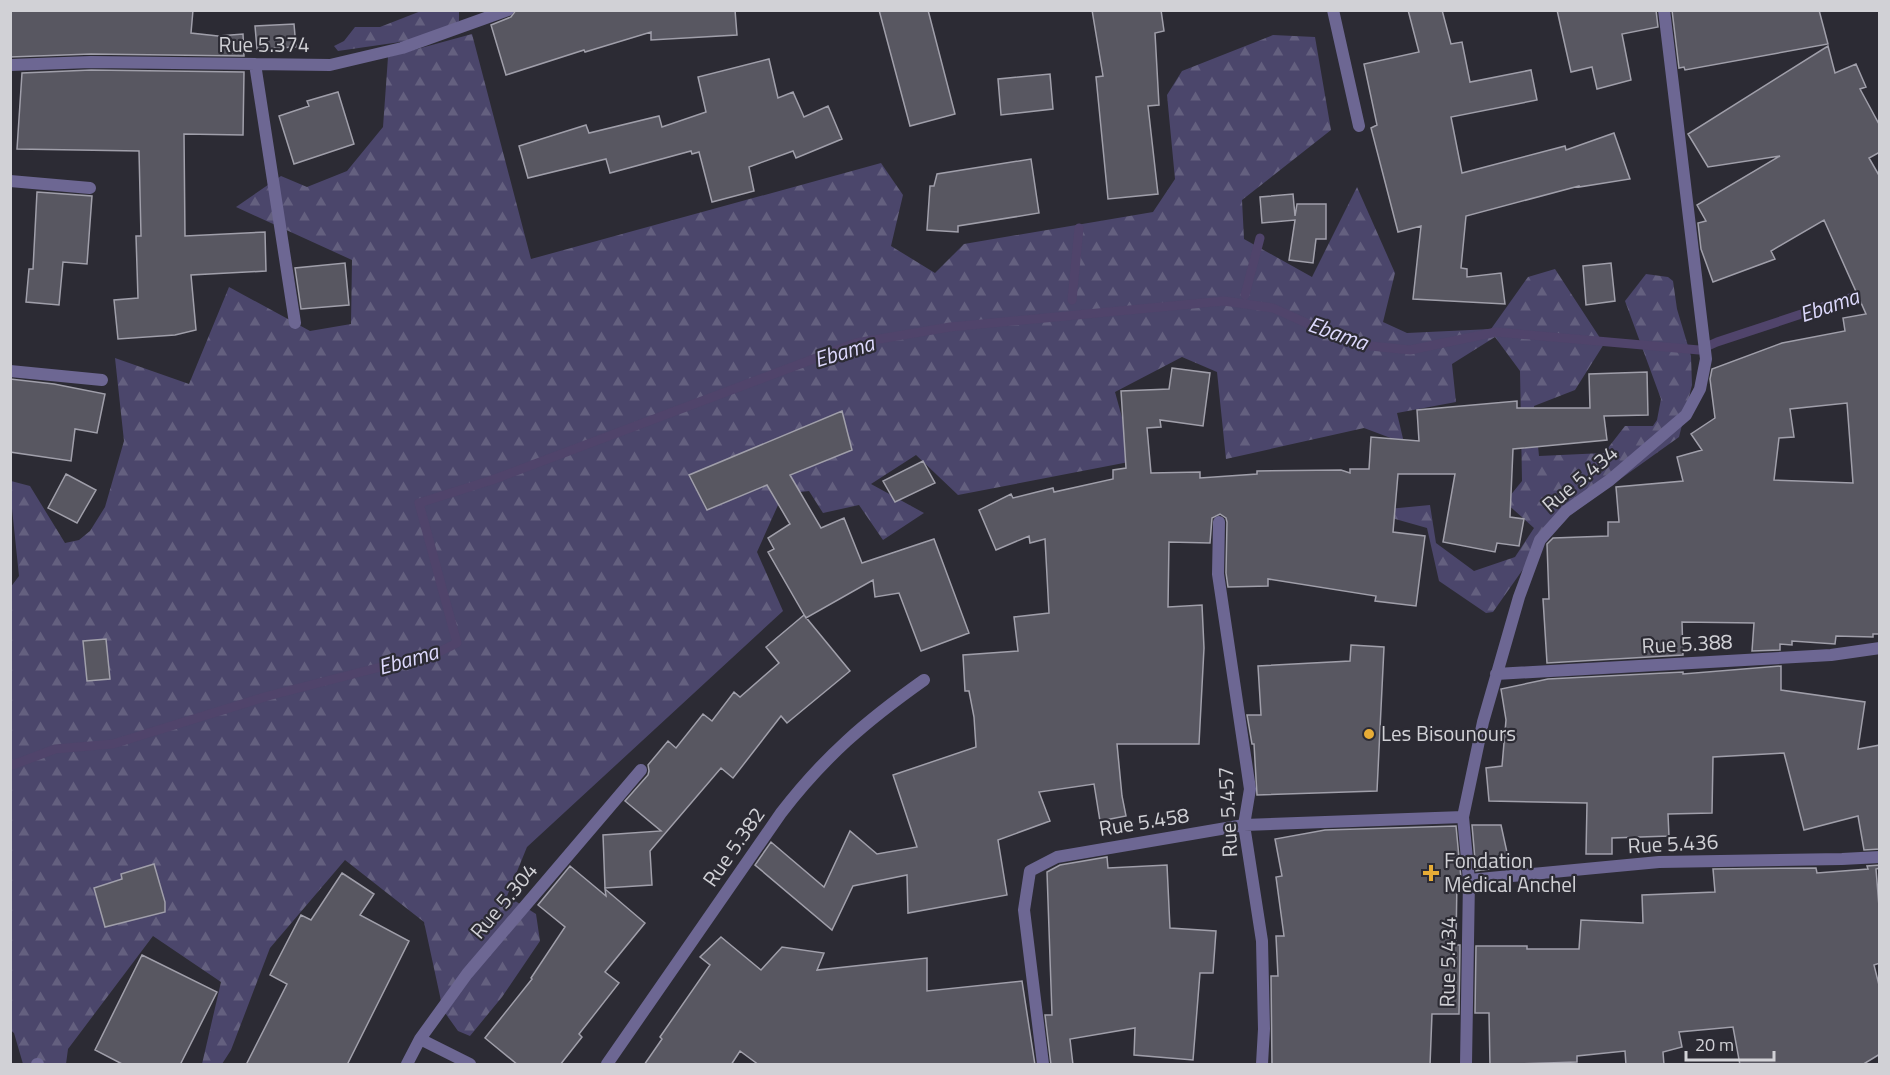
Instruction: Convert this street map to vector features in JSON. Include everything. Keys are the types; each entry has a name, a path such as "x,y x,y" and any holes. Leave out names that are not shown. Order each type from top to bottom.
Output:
{"street":[{"name":"Rue 5.374","path":"10,65 91,62 330,64 402,48 508,10"},
{"path":"1332,10 1359,126"},
{"name":"Rue 5.434","path":"1466,1065 1469,880 1463,817 1482,722 1519,597 1540,540 1566,511 1610,480 1686,415 1700,389 1706,359 1664,10"},
{"path":"255,64 295,323"},
{"path":"10,181 90,188"},
{"path":"10,371 102,380"},
{"name":"Rue 5.457","path":"1219,522 1218,574 1250,789 1244,825 1262,940 1264,1029 1262,1065"},
{"name":"Rue 5.388","path":"1496,674 1832,655 1880,648"},
{"name":"Rue 5.382","path":"607,1065 781,813 808,779 850,736 885,707 924,680"},
{"name":"Rue 5.304","path":"407,1065 420,1039 467,974 641,770"},
{"name":"Rue 5.458","path":"1043,1065 1024,910 1030,871 1057,856 1244,825 1463,817"},
{"name":"Rue 5.436","path":"1469,880 1659,862 1842,859 1880,856"},
{"path":"420,1039 470,1065"}],"green space":[{"path":"421,11 459,11 459,21 440,34 421,39 338,51 334,46 344,41 355,27 380,27"},
{"path":"472,34 531,259 881,163 903,195 891,246 935,273 964,244 1153,212 1175,179 1167,95 1182,71 1273,35 1315,37 1331,130 1242,200 1244,239 1312,277 1357,187 1395,273 1383,322 1407,333 1491,329 1528,277 1555,269 1604,344 1575,390 1534,406 1539,456 1604,453 1625,426 1653,426 1657,420 1661,399 1625,301 1646,274 1668,277 1673,281 1677,309 1691,356 1692,385 1679,437 1552,528 1493,612 1486,613 1439,581 1427,528 1367,511 1430,505 1436,543 1474,571 1515,557 1534,528 1505,502 1522,481 1520,371 1495,337 1452,364 1456,402 1397,413 1404,443 1364,428 1226,459 1217,372 1182,357 1115,392 1134,461 958,495 916,455 871,484 924,513 883,540 859,505 823,513 809,491 783,494 757,552 783,611 527,847 507,896 536,914 540,941 502,997 470,1036 458,1031 443,1010 424,922 345,860 270,948 231,1050 222,1064 202,1064 221,982 153,936 68,1049 66,1064 23,1064 14,1033 10,1030 10,588 19,576 11,481 30,486 65,543 79,540 90,531 105,507 124,441 115,358 189,384 229,287 310,331 351,324 352,260 236,207 281,176 307,187 347,171 383,127 388,57"}],"building":[{"path":"10,10 193,10 191,33 218,36 243,34 244,56 91,54 10,57"},
{"path":"516,10 735,10 737,35 651,40 651,32 506,75 491,25 511,17"},
{"path":"879,10 928,10 955,114 910,126"},
{"path":"1092,10 1161,10 1164,31 1155,33 1159,105 1148,106 1158,194 1108,199 1096,77 1103,76"},
{"path":"1408,10 1442,10 1451,44 1462,42 1470,82 1531,70 1537,100 1451,117 1462,173 1565,146 1566,150 1614,133 1630,179 1579,186 1466,216 1461,268 1467,269 1467,277 1501,273 1505,304 1413,299 1421,226 1398,232 1371,128 1377,125 1364,64 1419,52"},
{"path":"1557,10 1656,10 1658,27 1622,34 1631,80 1597,89 1592,67 1571,72"},
{"path":"1672,10 1819,10 1828,44 1685,70 1684,67 1679,68"},
{"path":"294,24 296,47 257,49 255,26"},
{"path":"1828,46 1835,73 1856,64 1866,87 1860,89 1880,126 1880,152 1869,158 1880,177 1880,634 1873,634 1873,637 1836,636 1835,644 1792,641 1792,645 1780,644 1780,650 1752,651 1754,623 1682,622 1683,655 1547,663 1543,599 1549,599 1547,544 1553,538 1608,536 1608,522 1619,522 1616,487 1683,481 1677,457 1702,450 1691,434 1715,418 1710,379 1712,369 1782,343 1845,331 1843,318 1866,314 1824,220 1771,251 1775,259 1713,282 1701,249 1698,223 1706,221 1697,205 1780,156 1708,167 1688,134","holes":["1847,403 1853,483 1774,480 1779,438 1794,437 1790,409"]},
{"path":"769,59 778,98 793,92 804,117 828,106 842,139 796,158 793,151 749,167 754,191 712,202 699,152 692,154 691,151 610,173 606,159 528,178 519,146 586,125 589,133 659,116 662,127 706,112 698,77"},
{"path":"91,70 244,72 243,135 184,134 185,236 265,232 266,271 191,275 196,330 175,335 118,339 114,300 138,298 136,236 141,236 139,151 17,149 22,73"},
{"path":"1050,74 1053,109 1001,115 998,79"},
{"path":"338,92 354,144 294,164 279,116 309,106 307,101"},
{"path":"1031,159 1039,213 958,226 958,232 927,230 930,186 934,186 937,174"},
{"path":"37,192 92,196 87,264 63,262 59,305 26,302 29,269 33,269"},
{"path":"1293,194 1295,216 1297,204 1326,204 1326,239 1316,239 1313,263 1289,260 1295,220 1262,223 1260,197"},
{"path":"345,263 349,305 301,309 295,268"},
{"path":"1611,263 1615,301 1586,305 1583,266"},
{"path":"1172,368 1210,373 1203,426 1160,420 1161,427 1147,428 1151,473 1200,472 1200,478 1257,474 1257,471 1341,470 1350,473 1350,469 1369,469 1371,437 1419,441 1417,410 1517,401 1517,408 1590,408 1589,374 1647,372 1648,415 1604,416 1607,440 1513,449 1510,517 1524,519 1519,546 1497,543 1495,552 1443,542 1455,474 1398,474 1393,532 1425,536 1416,606 1375,601 1376,596 1268,579 1268,586 1228,587 1227,522 1226,518 1220,514 1212,518 1210,543 1169,542 1168,607 1202,605 1204,648 1199,744 1117,744 1126,816 1100,821 1094,784 1039,792 1050,821 998,840 1007,895 908,913 907,875 853,886 832,930 755,865 771,842 824,887 850,831 877,854 917,847 893,775 976,747 969,691 965,691 963,655 1018,651 1014,617 1049,613 1045,539 1030,543 1029,536 996,550 979,510 1011,494 1013,498 1053,488 1054,492 1113,479 1113,470 1126,468 1121,391 1169,389"},
{"path":"10,379 54,384 105,394 97,433 75,429 71,461 10,452"},
{"path":"842,411 852,450 790,475 821,528 844,518 862,563 934,539 969,633 921,651 899,593 875,597 873,580 806,618 768,552 774,549 768,538 790,524 767,485 707,510 689,475"},
{"path":"923,461 935,483 895,502 883,481"},
{"path":"66,474 96,490 77,523 48,508"},
{"path":"804,615 850,671 787,723 781,716 733,778 721,768 650,851 652,885 605,888 603,835 661,831 625,801 648,775 648,765 668,741 676,748 703,714 712,721 734,692 740,697 779,663 766,647"},
{"path":"106,639 110,679 87,681 83,641"},
{"path":"1351,645 1384,647 1377,791 1257,795 1254,744 1252,744 1247,715 1261,715 1258,666 1350,661"},
{"path":"1781,666 1781,690 1865,702 1858,749 1880,745 1880,849 1864,850 1858,816 1804,830 1784,753 1713,757 1712,813 1668,814 1669,836 1612,838 1612,854 1586,854 1587,803 1489,801 1486,768 1502,766 1506,720 1501,689 1548,679 1683,672 1683,674"},
{"path":"1472,825 1501,825 1510,866 1476,871"},
{"path":"1456,826 1461,878 1457,879 1456,945 1460,945 1459,1014 1432,1014 1430,1065 1272,1065 1271,976 1278,976 1276,936 1284,936 1276,877 1282,876 1275,839 1325,830"},
{"path":"1107,857 1108,868 1167,865 1170,928 1216,931 1213,973 1200,973 1193,1060 1134,1055 1135,1028 1070,1039 1073,1065 1051,1065 1045,1015 1052,1015 1047,872 1060,865"},
{"path":"154,864 165,902 165,912 105,927 94,888 122,879 121,874"},
{"path":"1880,865 1880,868 1876,869 1880,919 1880,963 1874,965 1880,989 1880,1054 1862,1065 1740,1065 1733,1027 1679,1032 1682,1047 1663,1052 1664,1065 1626,1065 1625,1051 1577,1056 1577,1062 1490,1065 1489,1013 1475,1013 1476,946 1579,949 1581,920 1643,923 1642,895 1715,892 1713,869 1816,868 1817,873 1868,869 1867,866"},
{"path":"570,866 606,896 605,889 645,923 605,972 619,983 579,1034 582,1037 560,1065 518,1065 485,1038 532,979 565,927 538,905"},
{"path":"342,873 374,894 360,915 409,941 347,1065 246,1065 287,984 270,975 301,915 311,920"},
{"path":"721,937 761,970 782,947 824,953 817,970 927,958 927,991 1022,981 1035,1065 759,1065 740,1051 731,1065 644,1065 662,1039 660,1037 710,965 700,957"},
{"path":"142,955 217,992 180,1065 124,1065 95,1050"}],"waterway":[{"path":"1072,300 1079,228"},
{"path":"1245,295 1260,238"},
{"name":"Ebama","path":"10,766 55,749 113,744 268,696 439,652 457,643 419,503 492,480 856,343 950,327 1224,301 1273,308 1361,345 1410,350 1496,332 1699,350 1868,292"}],"place":[{"name":"Les Bisounours","path":"1369,734"},
{"name":"Fondation Médical Anchel","path":"1431,873"}]}
